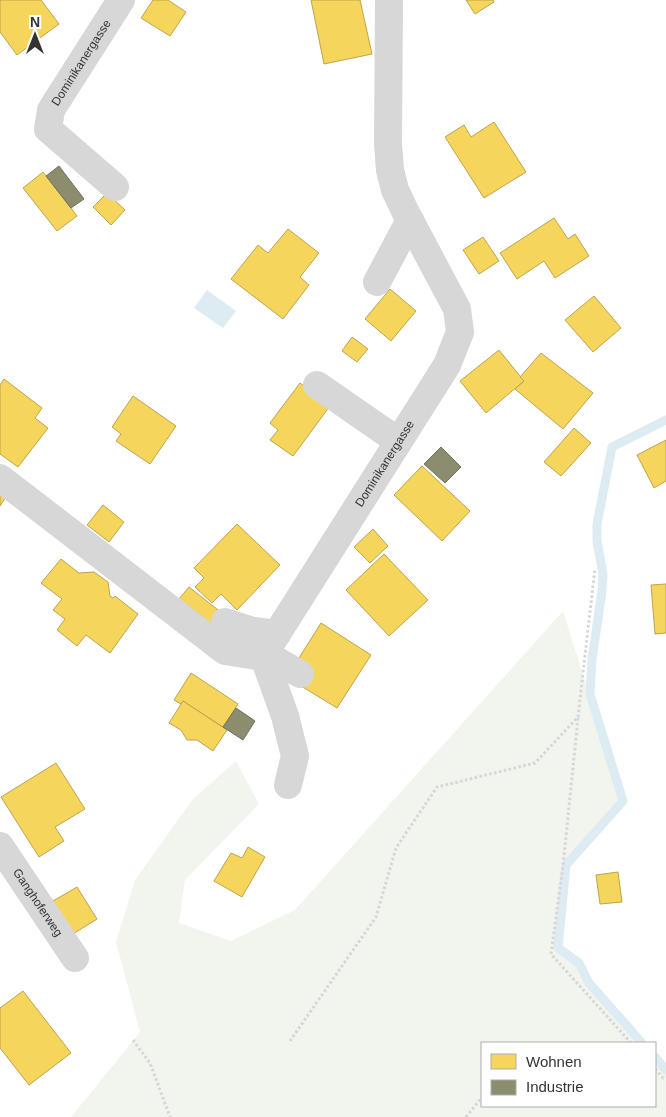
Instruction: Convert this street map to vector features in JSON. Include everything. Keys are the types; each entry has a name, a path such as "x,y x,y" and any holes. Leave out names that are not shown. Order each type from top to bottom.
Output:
{"street":[{"name":"Dominikanergasse","path":"115,187 48,129 51,110 121,0"},
{"name":"Dominikanergasse","path":"270,643 447,365 460,332 457,309 395,190 388,160 389,0"},
{"path":"377,282 410,220"},
{"path":"317,385 398,442"},
{"path":"0,478 226,652 256,656 270,643"},
{"path":"226,622 253,631 270,643 300,674"},
{"path":"270,643 295,756 288,785"},
{"name":"Ganghoferweg","path":"0,846 75,958"}],"path":[{"path":"595,568 563,866 551,954 630,1042"},
{"path":"290,1041 376,918 396,848 438,787 535,763 578,717"},
{"path":"133,1040 150,1062 170,1117"},
{"path":"466,1117 481,1098"}],"shaded area":[{"path":"207,290 236,311 223,328 194,308"},
{"path":"563,611 623,801 567,865 558,948 579,963 589,983 641,1042 481,1042 481,1107 656,1107 656,1058 666,1070 666,1117 71,1117 140,1032 116,942 135,880 193,799 236,761 259,804 185,880 179,923 231,941 295,910"}],"building: Wohnen":[{"path":"0,0 41,0 59,24 17,55 0,32"},
{"path":"153,0 168,0 186,12 170,36 141,18"},
{"path":"311,0 360,0 372,54 324,64"},
{"path":"466,0 493,0 494,2 475,14"},
{"path":"494,122 526,172 484,198 445,137 464,125 471,137"},
{"path":"43,172 77,216 57,231 23,188"},
{"path":"107,193 125,210 111,225 93,207"},
{"path":"554,218 568,239 575,234 589,256 555,278 544,261 517,279 500,253"},
{"path":"288,229 319,253 300,277 309,285 283,319 231,279 258,245 268,253"},
{"path":"483,237 499,261 479,274 463,250"},
{"path":"390,289 416,311 391,341 365,319"},
{"path":"594,296 621,328 593,352 565,320"},
{"path":"352,337 368,349 357,362 342,351"},
{"path":"499,350 524,381 486,413 460,381"},
{"path":"541,353 593,393 563,429 515,389 524,381 520,377"},
{"path":"4,379 42,408 35,418 48,428 18,467 0,454 0,385"},
{"path":"300,383 330,406 293,456 270,440 278,430 270,423"},
{"path":"133,396 176,426 150,464 116,441 121,434 112,427"},
{"path":"574,428 591,443 561,476 544,462"},
{"path":"666,440 666,481 654,488 637,455"},
{"path":"422,466 470,511 442,541 394,495"},
{"path":"0,493 6,497 0,506"},
{"path":"103,505 124,522 109,542 87,525"},
{"path":"237,524 280,565 237,610 221,594 212,603 195,587 204,578 194,568"},
{"path":"373,529 388,546 370,563 354,547"},
{"path":"384,554 428,600 389,636 346,590"},
{"path":"61,559 79,573 94,572 108,582 110,596 113,598 115,596 138,614 110,653 86,635 77,646 57,630 65,619 53,610 62,599 41,583"},
{"path":"666,584 666,633 655,634 651,585"},
{"path":"189,587 227,617 218,629 179,599"},
{"path":"321,623 371,655 337,708 301,686 294,666"},
{"path":"191,673 238,704 223,727 183,701 181,704 174,700"},
{"path":"183,701 227,730 213,751 197,740 187,740 181,730 169,723"},
{"path":"56,763 85,809 55,827 64,841 39,857 1,797"},
{"path":"248,847 265,857 242,897 214,881 231,853 242,858"},
{"path":"618,872 622,902 600,904 596,875"},
{"path":"77,887 97,919 73,934 53,901"},
{"path":"23,991 71,1053 29,1085 0,1048 0,1008"}],"building: Industrie":[{"path":"59,166 84,199 71,208 46,176"},
{"path":"441,447 461,467 445,483 424,464"},
{"path":"236,708 255,721 243,740 223,727"}],"waterway":[{"path":"641,1042 589,983 579,963 558,948 566,865 623,801 590,694 592,659 603,574 597,541 597,524 612,447 666,420"},
{"path":"656,1058 666,1070"}]}
